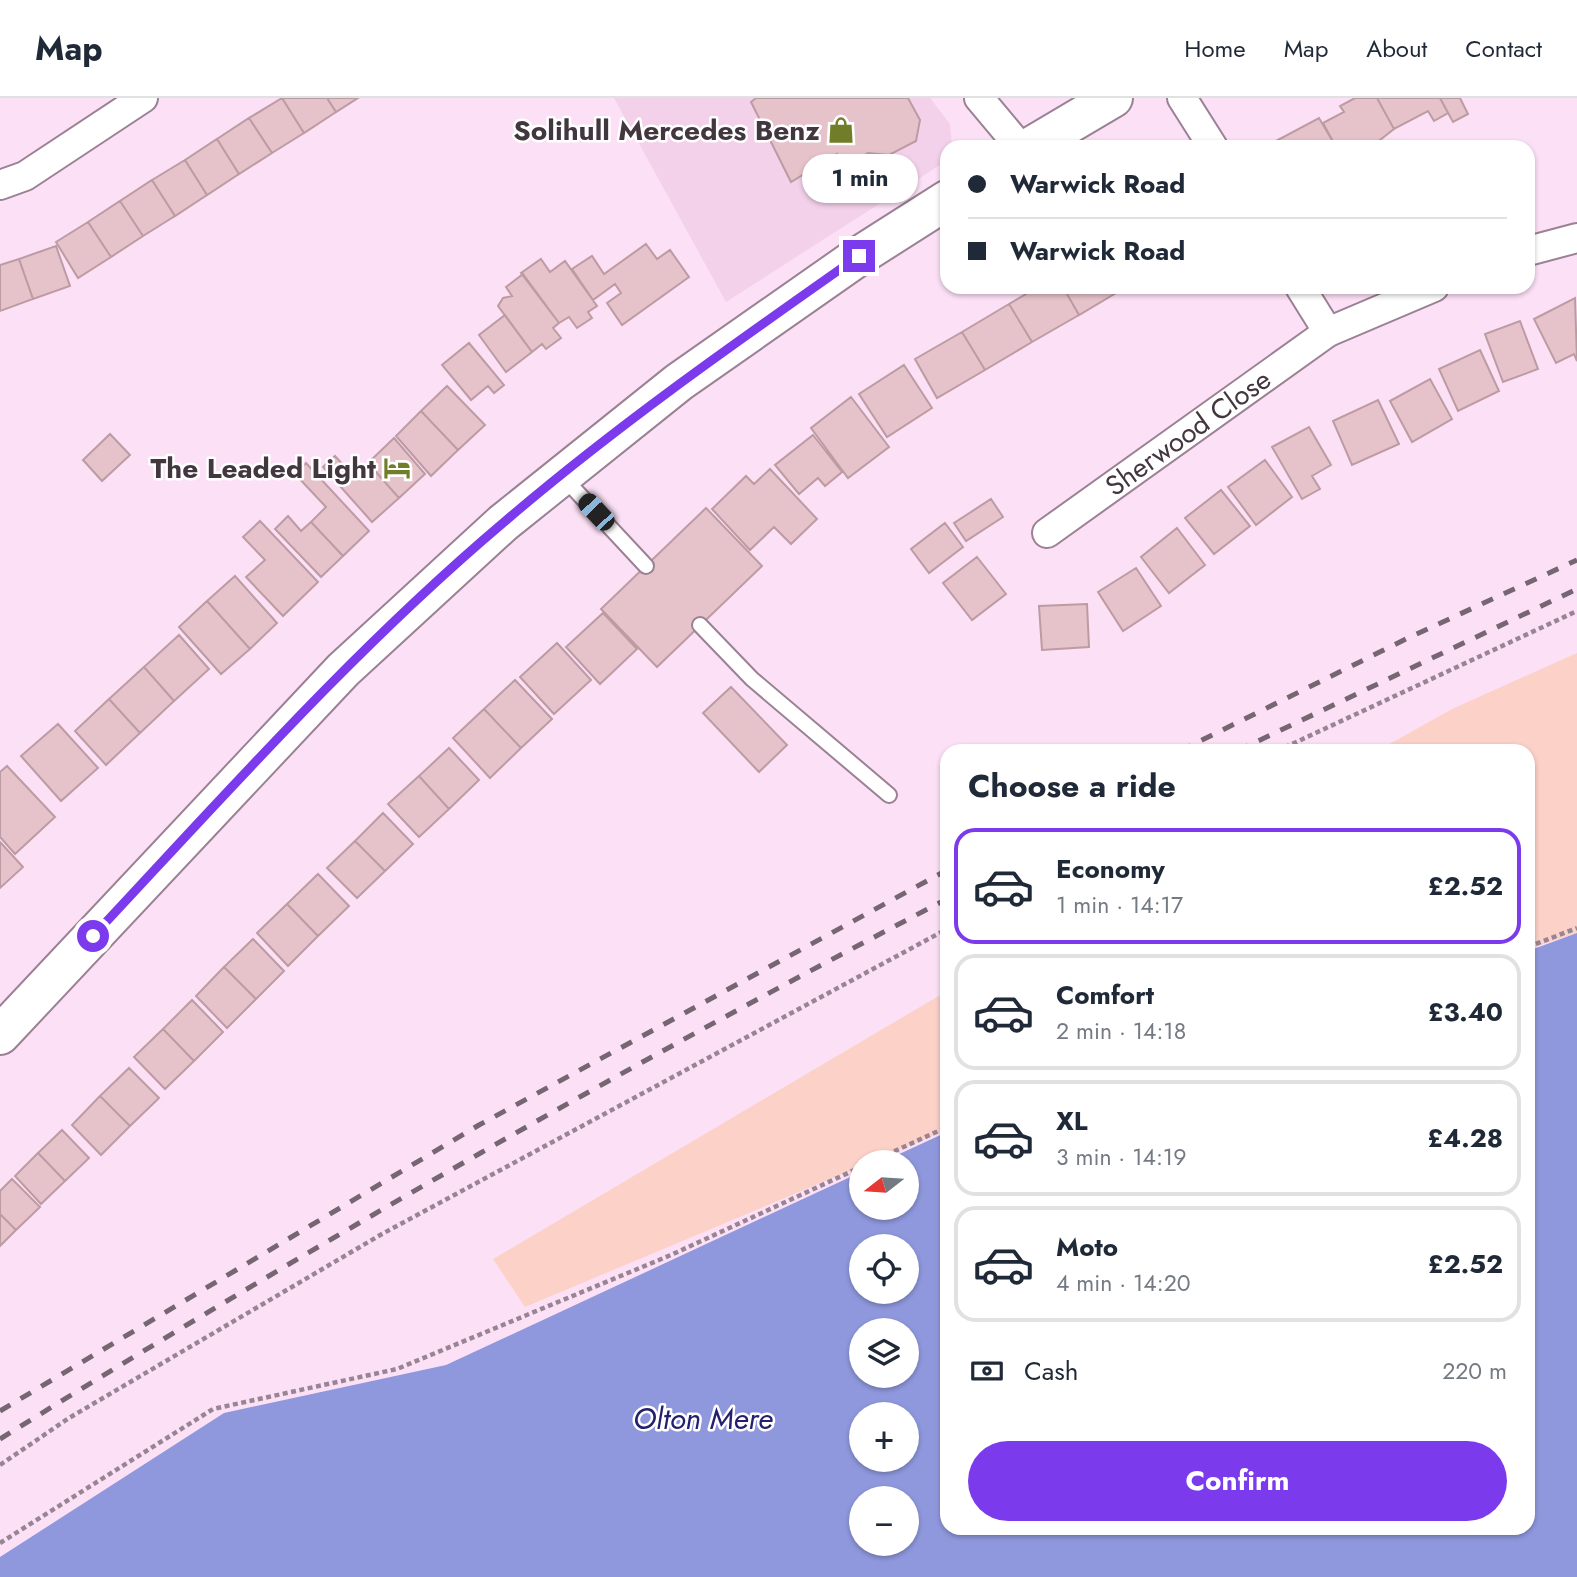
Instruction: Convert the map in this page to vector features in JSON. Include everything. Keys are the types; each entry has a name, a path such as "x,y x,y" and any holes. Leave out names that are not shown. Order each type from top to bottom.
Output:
{"highway":[{"path":"1042,140 1113,98"},
{"path":"0,1035 343,670 503,523 679,382 859,256 940,204"}],"street":[{"path":"0,185 25,176 143,98"},
{"path":"979,98 1014,140"},
{"path":"1182,98 1209,140"},
{"path":"1535,249 1577,238"},
{"path":"1304,294 1328,331"},
{"name":"Sherwood Close","path":"1047,533 1328,331 1417,294"}],"lane":[{"path":"562,476 646,566"},
{"path":"700,625 752,679 889,795"}],"path":[{"path":"1292,744 1577,611"},
{"path":"1535,944 1577,928"},
{"path":"0,1465 69,1418 382,1234 940,933"},
{"path":"897,1150 940,1130"},
{"path":"0,1543 213,1409 397,1369 671,1255 849,1173"}],"shaded area":[{"path":"614,98 930,98 950,124 951,140 940,140 940,165 726,302"},
{"path":"1577,653 1577,933 1535,947 1535,744 1390,744 1452,709"},
{"path":"940,995 940,1133 899,1150 849,1150 849,1171 525,1307 493,1259"}],"water":[{"name":"Olton Mere","path":"1577,933 1577,1577 0,1577 0,1557 224,1413 446,1365 849,1178 849,1220 919,1220 919,1150 908,1150 940,1135 940,1535 1535,1535 1535,948"}],"building":[{"path":"282,98 304,133 272,153 249,118"},
{"path":"282,98 327,98 336,112 304,133"},
{"path":"327,98 358,98 336,112"},
{"name":"Solihull Mercedes Benz","path":"756,98 908,98 920,120 916,141 889,155 868,153 844,168 837,154 791,182 751,102"},
{"path":"1355,98 1377,98 1394,129 1380,140 1332,140 1323,123 1344,112 1340,106"},
{"path":"1377,98 1440,98 1448,113 1434,121 1428,111 1394,129"},
{"path":"1440,98 1460,98 1468,114 1453,122"},
{"path":"249,118 272,153 239,174 217,139"},
{"path":"1319,118 1332,140 1278,140"},
{"path":"217,139 239,174 207,195 185,160"},
{"path":"185,160 207,195 175,216 152,180"},
{"path":"152,180 175,216 143,236 120,201"},
{"path":"120,201 143,236 111,257 88,222"},
{"path":"88,222 111,257 78,278 56,242"},
{"path":"646,244 657,259 670,250 689,277 622,325 607,303 621,293 615,284 593,300 572,269 592,256 604,274"},
{"path":"56,246 70,286 33,299 19,259"},
{"path":"19,259 33,299 0,311 0,265"},
{"path":"541,259 550,272 565,261 597,306 588,312 592,318 577,328 569,317 559,323 521,273"},
{"path":"523,274 559,323 553,328 561,338 546,349 542,344 532,352 498,306 503,298 512,296 506,287"},
{"path":"1026,294 1067,294 1079,315 1032,342 1009,304"},
{"path":"1067,294 1114,294 1079,315"},
{"path":"1575,298 1577,361 1574,354 1556,363 1534,319"},
{"path":"1009,304 1032,342 985,370 962,332"},
{"path":"505,315 532,352 506,372 479,335"},
{"path":"1520,321 1538,369 1503,382 1485,334"},
{"path":"962,332 985,370 937,398 915,359"},
{"path":"469,343 504,385 494,393 488,386 471,400 442,365"},
{"path":"1480,350 1499,391 1458,411 1439,369"},
{"path":"904,365 932,408 887,437 859,394"},
{"path":"1430,379 1452,419 1412,442 1390,401"},
{"path":"447,386 485,425 458,450 421,411"},
{"path":"851,397 889,447 848,478 811,428"},
{"path":"1378,400 1399,444 1352,465 1333,421"},
{"path":"421,411 458,450 431,476 396,436"},
{"path":"1309,427 1331,465 1312,476 1320,489 1302,499 1272,447"},
{"path":"110,434 130,455 102,481 83,460"},
{"path":"813,435 842,472 825,486 818,478 799,494 775,465"},
{"name":"The Leaded Light","path":"394,438 425,474 399,498 368,463"},
{"path":"335,456 353,476 368,463 399,498 372,522 323,467"},
{"path":"1265,460 1292,497 1256,525 1228,487"},
{"path":"306,463 369,531 343,556 311,522 326,507 295,474"},
{"path":"770,469 817,519 791,544 774,527 750,550 712,509 746,476 754,484"},
{"path":"1221,490 1250,526 1214,554 1185,518"},
{"path":"991,499 1003,517 966,541 954,523"},
{"path":"706,508 762,566 657,667 601,609"},
{"path":"288,516 301,531 311,522 343,556 321,577 275,529"},
{"path":"260,521 318,582 283,616 246,577 265,560 243,537"},
{"path":"945,523 963,547 929,573 911,549"},
{"path":"1177,528 1205,565 1169,593 1141,557"},
{"path":"977,557 1006,594 972,620 943,583"},
{"path":"1136,568 1161,606 1123,631 1098,592"},
{"path":"235,576 277,623 250,649 207,601"},
{"path":"207,601 250,649 221,674 179,627"},
{"path":"1087,604 1089,647 1042,650 1039,606"},
{"path":"603,613 637,649 600,684 566,647"},
{"path":"179,635 209,669 174,701 144,667"},
{"path":"557,643 591,680 554,714 520,677"},
{"path":"144,667 174,701 140,733 109,699"},
{"path":"515,680 552,719 521,748 484,709"},
{"path":"731,687 787,745 759,772 703,713"},
{"path":"109,699 140,733 106,765 75,731"},
{"path":"484,709 521,748 490,778 453,738"},
{"path":"58,724 98,768 61,801 21,756"},
{"path":"449,748 479,780 449,809 419,776"},
{"path":"7,766 55,817 15,854 0,837 0,772"},
{"path":"419,776 449,809 419,837 388,804"},
{"path":"383,813 413,844 385,871 355,841"},
{"path":"355,841 385,871 357,898 327,868"},
{"path":"0,842 23,867 0,888"},
{"path":"318,874 349,906 318,936 287,904"},
{"path":"287,904 318,936 288,966 257,933"},
{"path":"253,939 284,971 256,999 224,967"},
{"path":"224,967 256,999 227,1028 196,996"},
{"path":"192,1000 223,1032 194,1061 163,1029"},
{"path":"163,1029 194,1061 165,1089 134,1057"},
{"path":"129,1068 159,1098 130,1126 100,1096"},
{"path":"100,1096 130,1126 101,1155 72,1125"},
{"path":"62,1130 89,1158 65,1181 38,1153"},
{"path":"38,1153 65,1181 41,1204 15,1176"},
{"path":"12,1179 40,1207 16,1230 0,1214 0,1191"},
{"path":"0,1214 16,1230 0,1246"}],"railway":[{"path":"1194,744 1408,638 1577,560"},
{"path":"1252,744 1577,589"},
{"path":"0,1411 479,1125 940,874"},
{"path":"0,1439 468,1160 706,1027 940,903"}],"place":[{"name":"Solihull Mercedes Benz","path":"841,130"},
{"name":"The Leaded Light","path":"397,468"}],"route":[{"path":"93,936 343,670 503,523 679,382 859,256"}]}
